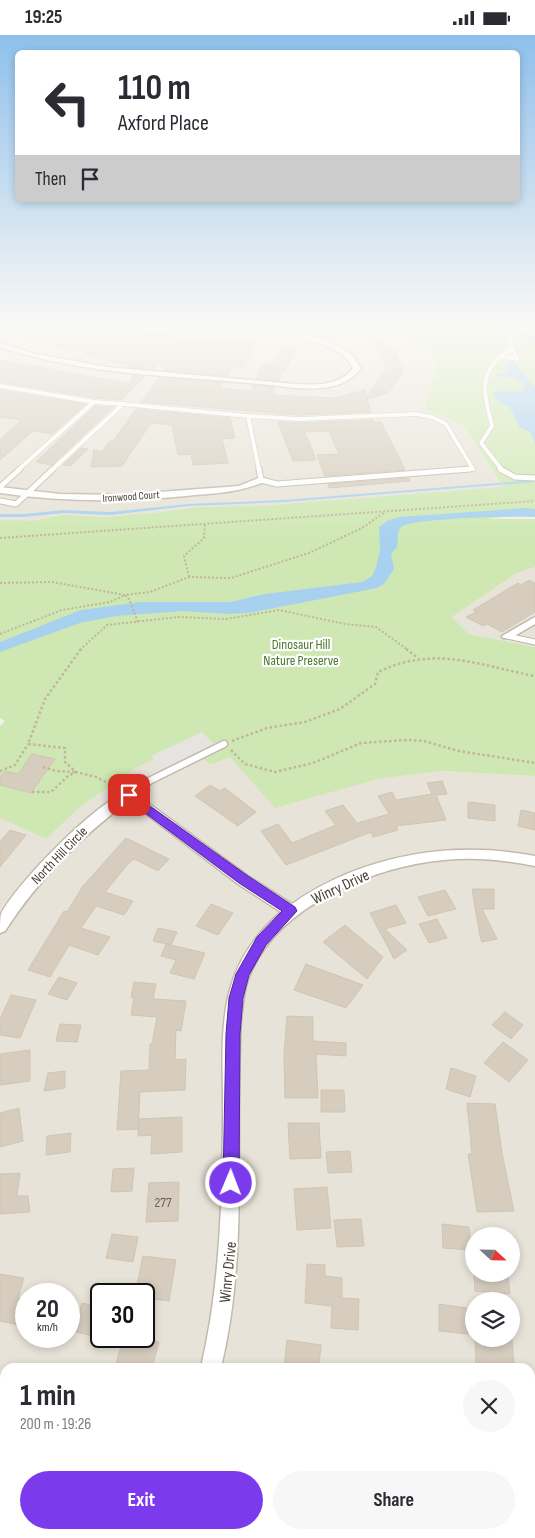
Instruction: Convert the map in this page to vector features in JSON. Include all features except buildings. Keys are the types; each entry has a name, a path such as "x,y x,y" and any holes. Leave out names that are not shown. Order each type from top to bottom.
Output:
{"street":[{"name":"Ironwood Court","path":"0,488 26,495 61,498 109,497 241,488 261,480"},
{"path":"506,636 535,619"},
{"path":"129,795 243,880 291,911"},
{"name":"North Hill Circle","path":"0,927 17,901 64,846 96,818 129,795"},
{"name":"Winry Drive","path":"212,1363 225,1297 230,1240 233,1034 236,998 243,974 261,941 291,911 330,888 362,874 404,861 447,854 479,853 535,861"}],"lane":[{"path":"71,398 94,402 299,419 416,414 432,417 446,424 473,469 277,484 261,480 248,416"},
{"path":"486,398 492,426 481,443 500,471 514,476 535,478"},
{"path":"0,488 94,402"},
{"path":"0,501 16,504 123,404"},
{"path":"506,636 535,642"},
{"path":"129,795 150,780 224,744"}],"path":[{"path":"0,538 535,501"},
{"path":"0,634 62,610 110,601 126,595 150,592 189,577 231,578 310,553 362,528 386,512"},
{"path":"368,513 375,518"},
{"path":"189,577 184,555 204,537 205,524"},
{"path":"0,583 52,582 126,595 137,622"},
{"path":"0,771 15,765 28,744 46,698 85,644 100,628 107,625 178,617 226,619 279,610 344,624 376,627 417,657"},
{"path":"535,676 439,657 417,657 391,664 378,672 375,684 340,709 305,722 268,728 224,744 245,764 275,772 313,763 361,743 407,740 424,741 459,751 535,763"},
{"path":"28,744 65,747 65,762 76,772"},
{"path":"43,767 56,771 76,772 96,777 129,795"},
{"path":"32,792 51,792 68,775 76,772"}],"shaded area":[{"path":"0,398 428,398 425,409 464,425 505,489 0,524"},
{"path":"535,567 535,647 469,634 452,617 517,573"},
{"path":"202,732 221,751 170,776 151,756"},
{"path":"237,754 312,795 378,779 442,771 535,776 535,1363 0,1363 0,818 46,839 79,808 134,769 154,758 170,776 204,759 210,765"}],"green space":[{"name":"Dinosaur Hill Nature Preserve","path":"428,398 535,398 535,514 485,519 535,519 535,567 517,573 452,617 469,634 535,647 535,776 442,771 378,779 275,808 230,757 210,765 188,742 134,769 79,808 46,839 0,818 0,726 5,721 0,718 0,520 33,521 62,515 100,517 155,513 198,507 260,506 503,487 464,425 425,409"}],"water":[{"path":"535,398 535,444 531,433 519,426 510,408 495,399"},
{"path":"535,480 535,482 285,502 188,506 110,515 63,513 24,517 0,517 0,514 25,514 63,510 111,512 188,504 284,500"},
{"path":"526,508 535,509 535,517 487,517 424,521 401,527 398,533 396,549 391,554 394,569 384,584 377,588 249,613 227,614 183,611 116,616 80,623 0,652 0,642 81,610 141,602 231,602 265,594 362,582 372,576 376,568 380,550 379,527 389,520 400,517"}],"route":[{"path":"129,795 206,850 243,880 291,911 261,941 243,974 236,998 233,1034 231,1183"}]}
